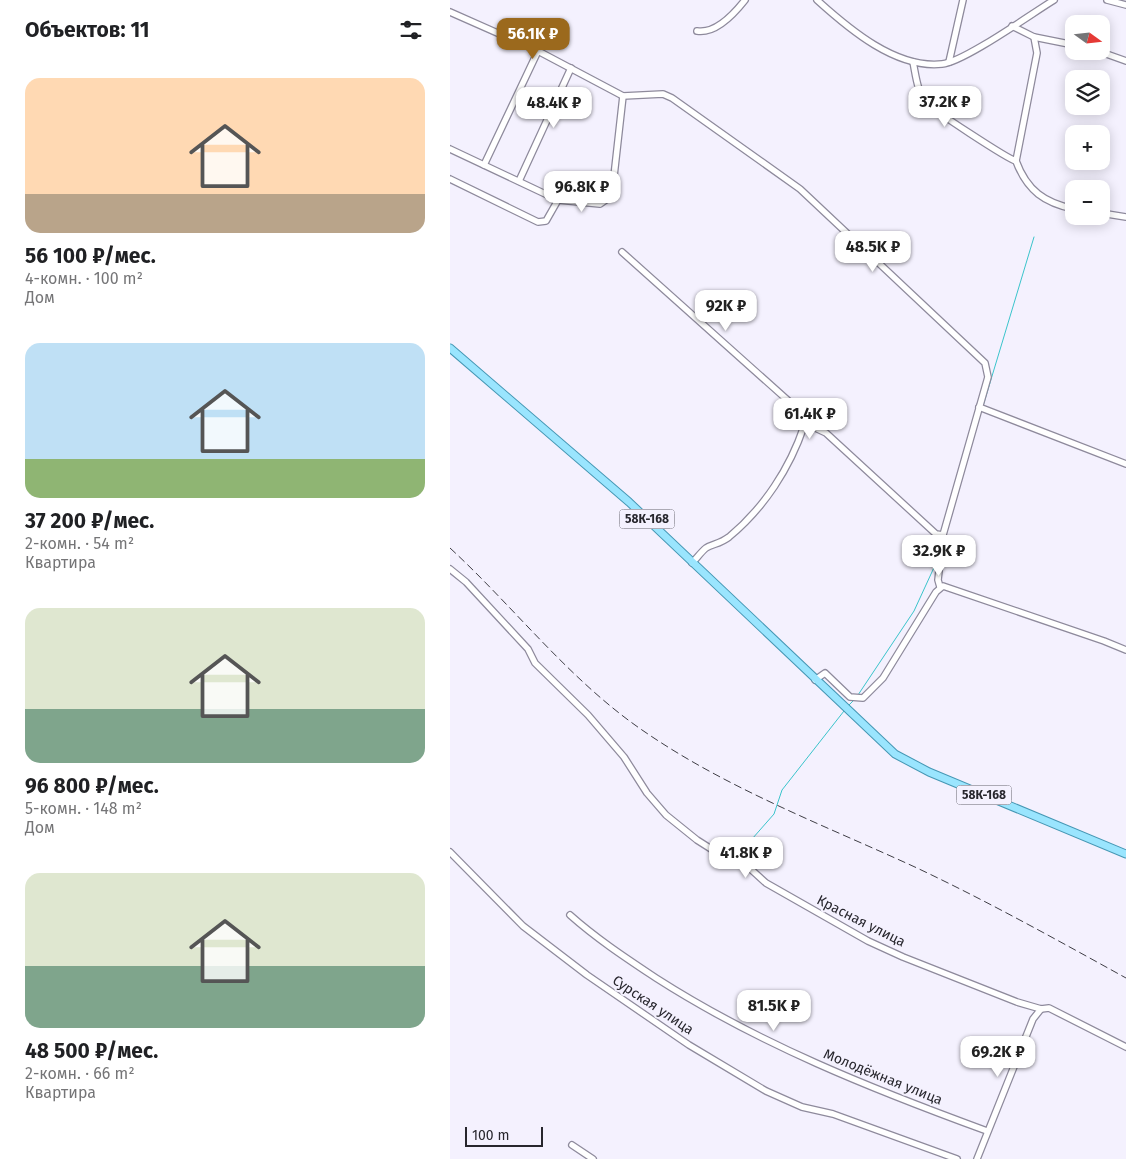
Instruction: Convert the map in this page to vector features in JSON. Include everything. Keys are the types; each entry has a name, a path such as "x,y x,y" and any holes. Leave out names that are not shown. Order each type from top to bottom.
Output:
{"main road":[{"name":"58К-168","path":"450,348 629,502 883,744 910,763 1126,854"}],"street":[{"path":"697,31 706,32 716,28 745,0"},
{"path":"817,0 848,28 902,59 913,62 943,64 973,50 1054,0"},
{"path":"949,62 963,0"},
{"path":"1107,0 1126,5"},
{"path":"450,12 538,51 623,96 663,94 672,98 742,145 800,189 985,363 988,377 944,535 938,580 940,587 883,678 863,698 850,697 825,674 816,680"},
{"path":"1012,26 1034,37 1065,42"},
{"path":"1016,162 1032,82 1036,54 1034,37"},
{"path":"484,165 538,51"},
{"path":"1110,55 1126,61"},
{"path":"913,62 917,83 926,103 984,141 1007,159 1016,162 1038,196 1052,204 1065,207"},
{"path":"519,181 571,68"},
{"path":"450,149 558,200 600,204 610,197 613,185 623,96"},
{"path":"450,179 538,222 546,221 558,200"},
{"path":"1110,214 1126,217"},
{"path":"622,252 802,413 804,426 795,454 785,470 747,519 720,544 706,548 692,563"},
{"path":"979,407 1126,464"},
{"path":"804,426 811,426 826,433 936,534 944,535"},
{"name":"Красная улица","path":"450,569 466,582 528,648 535,663 588,715 624,756 647,793 666,815 697,840 727,859 744,863 766,883 868,941 975,986 1041,1009 1049,1008 1126,1047"},
{"path":"940,587 964,592 1126,650"},
{"name":"Сурская улица","path":"450,852 523,926 587,975 689,1045 766,1091 802,1107 833,1114 956,1159"},
{"name":"Молодёжная улица","path":"570,915 629,961 688,998 762,1037 834,1073 987,1131"},
{"path":"977,1159 1033,1019 1041,1009"},
{"path":"572,1144 593,1159"}],"waterway":[{"path":"983,406 1034,237"},
{"path":"858,695 914,611 937,561"},
{"path":"848,706 854,700"},
{"path":"745,847 774,814 782,790 844,711"}],"railway":[{"path":"450,548 592,691 645,732 744,789 970,894 1126,978"}]}
